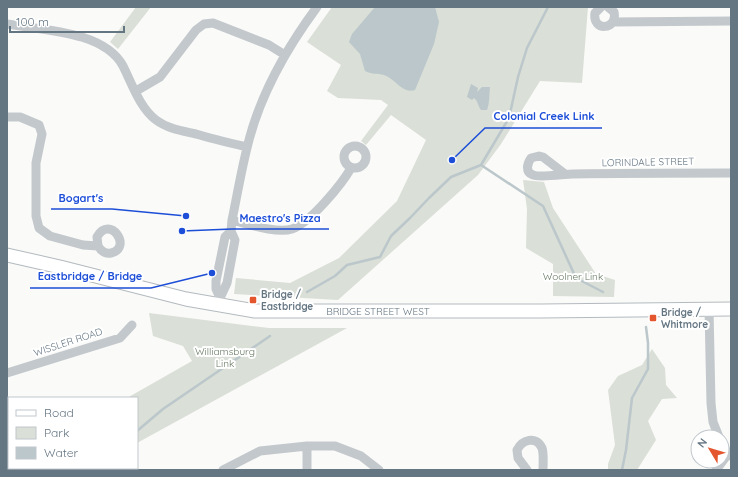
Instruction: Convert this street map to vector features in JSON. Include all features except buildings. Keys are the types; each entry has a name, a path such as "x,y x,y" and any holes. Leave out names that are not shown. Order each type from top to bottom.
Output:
{"main road":[{"name":"BRIDGE STREET WEST","path":"7,255 60,267 186,300 219,302 256,311 541,311 731,308"}],"street":[{"path":"219,302 227,284 235,240 231,231 232,220 247,147 259,110 268,87 285,55 317,7"},
{"path":"601,7 595,13 595,20 604,27 613,22 731,21"},
{"path":"608,7 614,12 613,22"},
{"path":"136,91 160,77 196,30 204,24 213,23 223,26 269,45 285,55"},
{"path":"7,24 76,35 94,40 114,54 122,64 146,110 156,120 171,128 247,147"},
{"path":"7,117 20,117 39,125 42,134 36,163 36,216 39,228 50,236 83,245 98,246"},
{"path":"232,220 280,230 292,229 312,215 345,179 351,168"},
{"name":"LORINDALE STREET","path":"565,174 731,173"},
{"path":"709,309 711,403 713,422 716,429"},
{"name":"WISSLER ROAD","path":"7,373 120,338 132,325"},
{"path":"527,470 518,458 518,450 523,442 530,440 537,442 542,447 543,470"},
{"path":"307,446 307,470"},
{"path":"223,470 260,451 307,446 335,446 361,456 378,470"}],"green space":[{"path":"136,7 151,7 118,49 110,42"},
{"path":"332,7 588,7 582,83 540,81 501,144 478,175 338,300 234,294 236,278 290,283 339,258 397,201 426,140 391,115 366,145 361,141 388,105 381,100 338,98 327,91 341,65 307,42"},
{"name":"Woolner Link","path":"523,180 544,182 553,208 596,274 615,280 614,297 553,296 553,264 526,248 527,209"},
{"name":"Williamsburg Link","path":"149,313 269,328 347,328 138,442 138,397 129,397 192,361 183,346 153,336"},
{"path":"652,349 665,368 666,385 677,398 662,399 648,421 656,440 637,470 608,470 608,464 615,445 608,390 618,376 642,365"},
{"path":"21,469 96,469 95,470"}],"water":[{"path":"375,7 435,7 439,22 434,44 415,90 406,90 384,75 365,71 360,54 349,42 352,34"},
{"path":"471,84 478,88 477,92 482,87 490,87 487,110 481,110 474,98 472,100 467,97"}],"waterway":[{"path":"307,292 335,276 347,265 380,257 391,236 451,177 481,165 509,118 518,77 527,48 548,7"},
{"path":"481,165 543,206 576,278 603,292"},
{"path":"622,470 626,450 632,398 648,369 648,343 646,327"},
{"path":"138,430 163,409 270,336"}],"place":[{"name":"Colonial Creek Link","path":"452,160"},
{"name":"Bogart's","path":"186,216"},
{"name":"Maestro's Pizza","path":"182,231"},
{"name":"Eastbridge / Bridge","path":"212,273"},
{"name":"Bridge / Eastbridge","path":"253,300"},
{"name":"Bridge / Whitmore","path":"653,318"}]}
